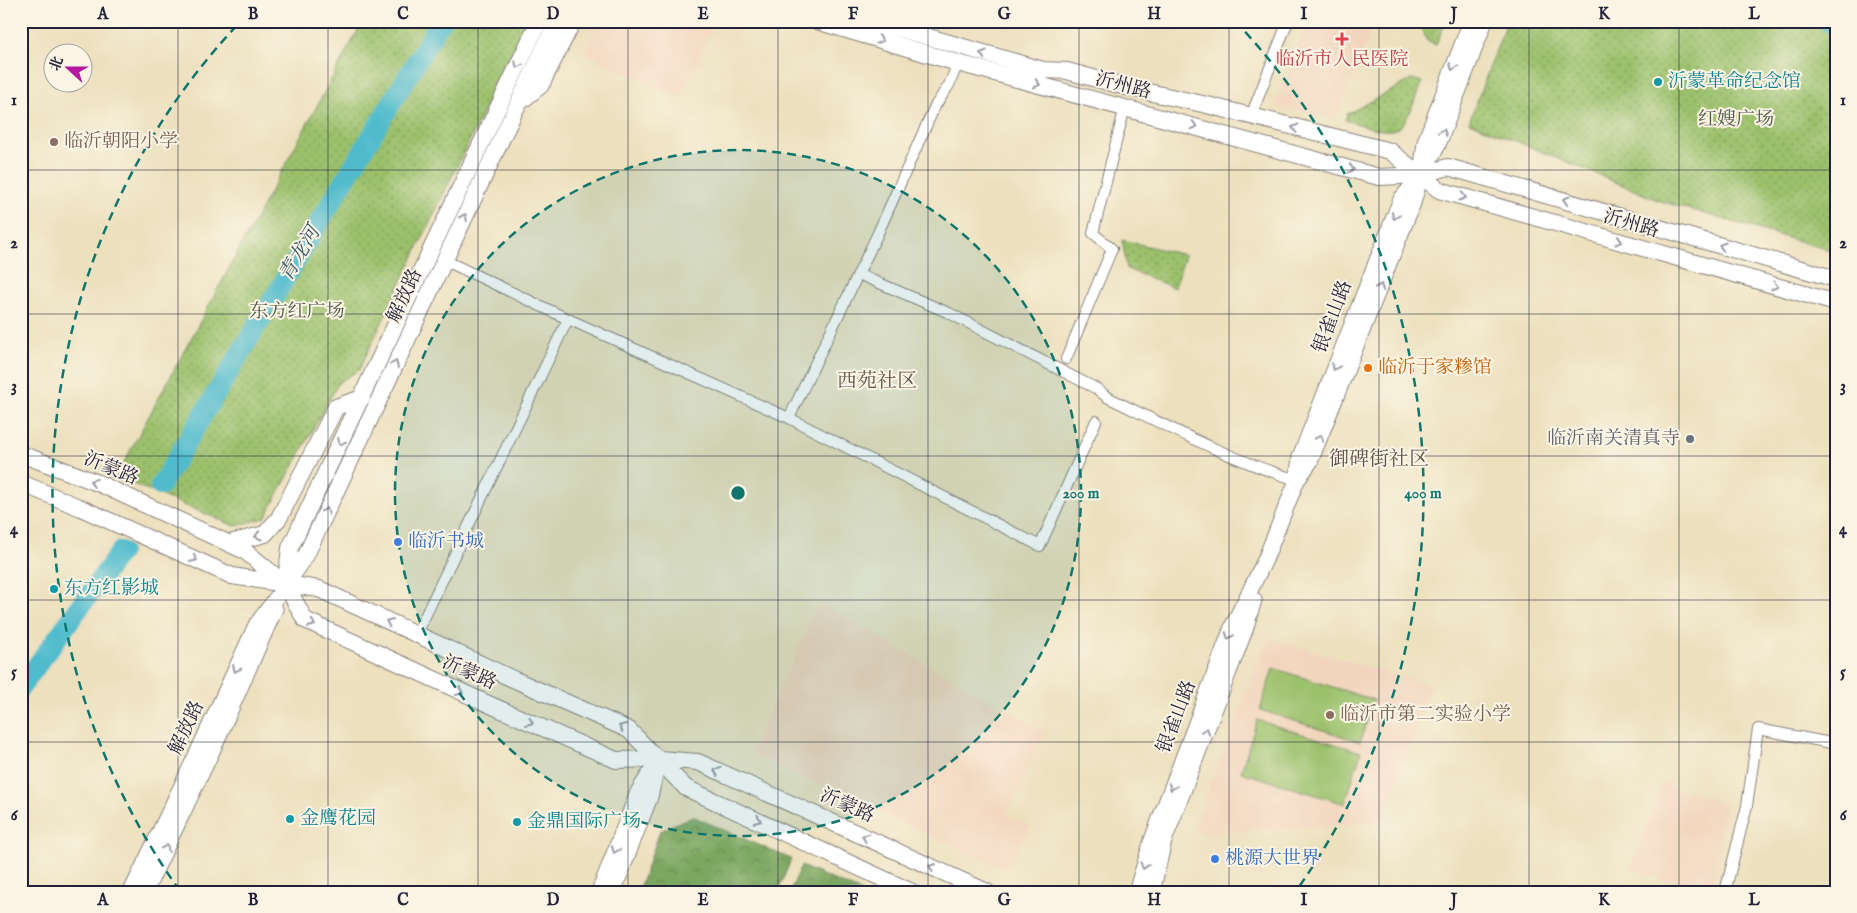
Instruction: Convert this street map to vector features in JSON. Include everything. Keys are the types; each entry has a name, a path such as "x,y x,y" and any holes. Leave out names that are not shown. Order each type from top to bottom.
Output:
{"main road":[{"name":"解放路","path":"145,892 232,706 250,685 275,634 286,585 290,548 539,21"},
{"name":"解放路","path":"131,892 256,625 306,555 557,21"},
{"path":"517,104 541,85 573,21"},
{"name":"沂州路","path":"817,21 958,63 1379,177 1420,175 1448,167 1836,279"},
{"name":"沂州路","path":"873,21 1043,70 1067,71 1390,152 1439,190 1836,303"},
{"name":"银雀山路","path":"1420,175 1425,142 1471,21"},
{"name":"银雀山路","path":"1136,892 1152,840 1233,625 1265,560 1297,480 1300,457 1401,199 1420,175 1438,145 1485,21"},
{"path":"230,543 265,534 279,518 336,408 362,398"},
{"name":"沂蒙路","path":"21,454 98,483 245,551 286,585 305,620 486,703 616,760 659,758 698,762 987,892"},
{"name":"沂蒙路","path":"21,483 232,576 319,589 416,635 629,730 659,758 686,788 912,892"},
{"name":"银雀山路","path":"1152,892 1164,841 1245,630 1265,560"},
{"path":"599,892 638,792 659,758"},
{"path":"613,892 650,796 659,758"}],"street":[{"path":"1251,116 1288,21"},
{"path":"789,418 935,106 949,85 958,63"},
{"path":"1066,359 1112,248 1093,233 1125,108"},
{"path":"444,260 568,319 789,418 1040,546 1096,421"},
{"path":"858,274 948,313 1097,389 1107,396 1215,449 1274,474 1297,480"},
{"path":"416,635 568,319"},
{"path":"1725,892 1747,806 1758,729 1836,744"}],"shaded area":[{"path":"600,21 716,21 680,98 584,53"},
{"path":"1308,21 1375,21 1336,119 1275,105"},
{"path":"819,602 1045,732 1006,815 1031,826 1006,870 750,753"},
{"name":"临沂市第二实验小学","path":"1268,638 1432,686 1382,822 1246,831 1205,832 1193,829"},
{"path":"1662,783 1726,804 1711,892 1694,892 1631,867"}],"green space":[{"name":"东方红广场","path":"363,21 527,21 359,370 339,382 265,518 235,526 116,477"},
{"path":"1418,21 1446,21 1436,45 1427,41"},
{"name":"红嫂广场","path":"1507,21 1811,21 1836,37 1836,252 1657,200 1469,122"},
{"path":"1413,79 1422,82 1409,114 1397,128 1389,130 1378,129 1345,120 1347,114"},
{"path":"1122,240 1185,255 1175,288 1127,269"},
{"path":"1273,668 1374,700 1360,742 1260,710"},
{"path":"1257,720 1361,752 1345,804 1241,772"},
{"path":"692,816 791,859 778,892 638,892 660,831"},
{"path":"801,866 862,892 790,892"}],"waterway":[{"name":"青龙河","path":"160,486 441,21"},
{"name":"青龙河","path":"1828,21 1836,26"},
{"name":"青龙河","path":"21,687 121,551"}],"place":[{"name":"临沂市人民医院","path":"1342,39"},
{"name":"沂蒙革命纪念馆","path":"1658,82"},
{"name":"临沂朝阳小学","path":"54,142"},
{"name":"临沂于家糁馆","path":"1368,368"},
{"name":"临沂南关清真寺","path":"1690,439"},
{"name":"临沂书城","path":"398,542"},
{"name":"东方红影城","path":"54,589"},
{"name":"临沂市第二实验小学","path":"1330,715"},
{"name":"金鹰花园","path":"290,819"},
{"name":"金鼎国际广场","path":"517,822"},
{"name":"桃源大世界","path":"1215,859"}],"district":[{"name":"西苑社区","path":"877,381"},
{"name":"御碑街社区","path":"1379,459"}]}
